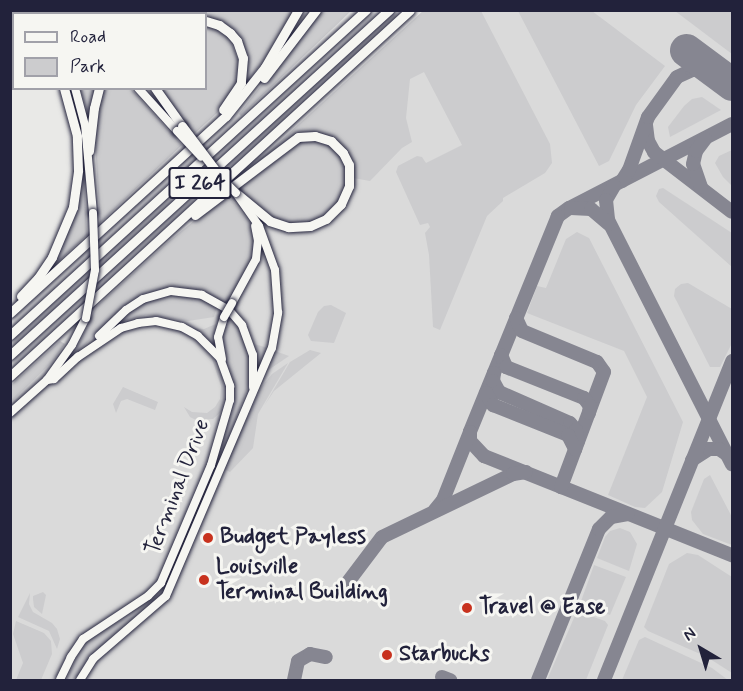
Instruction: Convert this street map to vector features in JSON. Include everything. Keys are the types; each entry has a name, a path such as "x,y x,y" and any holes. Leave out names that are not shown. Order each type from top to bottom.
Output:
{"highway":[{"path":"209,131 232,109 257,79 298,10"},
{"path":"10,314 251,94 315,10"},
{"path":"282,88 287,75 359,10"},
{"name":"I 264","path":"10,335 366,10"},
{"name":"I 264","path":"10,355 389,10"},
{"path":"10,376 175,228 410,10"},
{"path":"320,94 328,91 416,10"},
{"path":"194,144 238,90 244,70 243,58 237,41 225,29 207,21"},
{"path":"10,306 38,278 52,257 73,207 78,170 77,136 65,90"},
{"path":"89,151 98,90"},
{"path":"156,90 180,128 219,175"},
{"path":"175,228 298,137 315,136 331,141 343,153 349,165 349,186 341,204 326,219 310,226 288,227 270,222 236,193"}],"main road":[{"name":"Terminal Drive","path":"10,413 47,380 72,345 86,318 95,270 93,213 89,151 84,116 76,90"},
{"path":"140,90 180,128"},
{"path":"80,681 93,659 166,596 274,341 278,298 273,258 259,226 236,193 219,175"},
{"path":"225,368 218,337 224,317 252,268 258,251 255,227 248,211"},
{"path":"78,357 137,302 171,291 196,293 214,300 230,311 242,325 254,359 252,393"},
{"name":"Terminal Drive","path":"47,380 54,379 78,357 121,328 138,322 156,321 182,327 198,336 215,352 225,368 230,386 230,400 211,465 161,583 148,596 83,639 71,657 60,681"}],"shaded area":[{"path":"429,11 732,11 732,680 11,680 10,396 121,300"}],"green space":[{"path":"177,10 293,11 264,60 237,96 243,49 207,19 207,12 174,12"},
{"path":"424,10 481,11 550,144 552,163 545,173 503,198 503,201 487,216 440,330 433,327 429,255 425,233 430,227 428,223 420,225 396,172 398,166 417,156 422,157 426,163 462,145 424,72 410,79 406,118 412,142 402,148 370,181 353,178 338,143 292,137 256,163"},
{"path":"59,11 155,11 153,12"},
{"path":"318,11 351,11 241,116 239,114"},
{"path":"518,11 592,11 665,66 636,105 609,161 599,166"},
{"path":"675,11 732,11 732,54"},
{"path":"207,25 230,39 239,62 237,83 217,113 194,134 159,90 207,90"},
{"path":"80,90 95,90 88,114"},
{"path":"102,90 132,90 182,145 100,223 94,126"},
{"path":"702,97 721,110 670,137 668,127 684,106 692,99"},
{"path":"74,108 78,114 82,134 87,235 44,275 77,192"},
{"path":"315,140 328,144 338,153 344,164 346,182 340,198 317,220 300,224 274,221 237,186 296,142"},
{"path":"732,150 732,186 723,177 715,163 719,156"},
{"path":"663,188 732,233 732,267 659,202 656,196 659,189"},
{"path":"227,194 251,224 255,243 252,259 231,296 221,302 214,296 191,290 127,305 74,355 96,307 168,242"},
{"path":"577,232 589,238 683,422 662,492 645,508 635,507 608,495 647,397 624,351 527,313 537,286 546,288 566,239"},
{"path":"688,283 732,309 732,343 720,367 710,367 674,296 675,289 681,284"},
{"path":"180,294 199,298 217,307 214,317 188,321 146,315 112,327 138,305 163,296"},
{"path":"331,305 346,313 334,343 311,341 308,335 318,312 324,306"},
{"path":"234,321 247,343 251,379 224,450 220,444 233,385 220,341 225,325"},
{"path":"216,324 214,346 190,328 204,329"},
{"path":"60,341 65,344 53,361 11,402 11,385"},
{"path":"254,344 268,348 262,364 258,363"},
{"path":"310,350 321,353 274,391 264,406 290,362"},
{"path":"275,351 289,356 267,371"},
{"path":"210,353 223,379 222,411 213,419 196,420 190,417 184,407 192,412 207,413 220,399 221,386"},
{"path":"288,363 258,414 253,448 230,472 224,469 260,389 272,374"},
{"path":"123,387 158,402 155,410 127,399 121,401 116,413 113,404"},
{"path":"710,475 732,517 732,545 703,534 692,520 691,512 704,479"},
{"path":"620,528 630,532 637,544 629,571 597,558 605,537 610,531"},
{"path":"687,553 698,555 732,577 732,673 707,657 648,631 644,627 669,564"},
{"path":"594,565 626,577 610,615 580,604"},
{"path":"43,592 46,595 42,614 34,607 33,596"},
{"path":"30,593 29,604 33,612 52,623 57,629 60,639 57,649 49,631 18,617"},
{"path":"577,611 605,621 608,625 586,680 547,680"},
{"path":"141,614 94,653 76,680 66,680 80,651 91,638 117,622"},
{"path":"16,621 44,633 51,641 52,654 41,680 16,680 23,663 13,634"},
{"path":"645,637 712,668 728,680 622,680 639,640"}],"taxiway":[{"path":"622,181 629,170 648,117 677,77 692,70 703,69 729,82"},
{"path":"732,124 569,208 558,216 470,432 470,441 484,456 732,555"},
{"path":"646,125 648,141 654,152 732,212"},
{"path":"701,187 693,164 696,151 705,139"},
{"path":"614,186 606,200 608,220 732,464"},
{"path":"571,208 591,209 609,224"},
{"path":"516,318 522,331 597,362 604,372 561,487"},
{"path":"501,355 506,367 584,398 590,406 589,413"},
{"path":"604,680 732,361"},
{"path":"494,373 493,381 499,392 570,423 576,430 578,442"},
{"path":"486,393 493,405 568,435 575,449"},
{"path":"435,510 443,500 470,432"},
{"path":"692,460 709,449 719,449 728,455"},
{"path":"348,582 382,537 513,474 526,472"},
{"path":"538,680 599,529 611,517 628,514"},
{"path":"294,680 298,661 310,654 326,657"},
{"path":"442,677 450,680"}],"runway":[{"path":"686,50 732,84"}],"place":[{"name":"Budget Payless","path":"208,538"},
{"name":"Louisville Terminal Building","path":"204,580"},
{"name":"Travel @ Ease","path":"467,608"},
{"name":"Starbucks","path":"387,655"}]}
